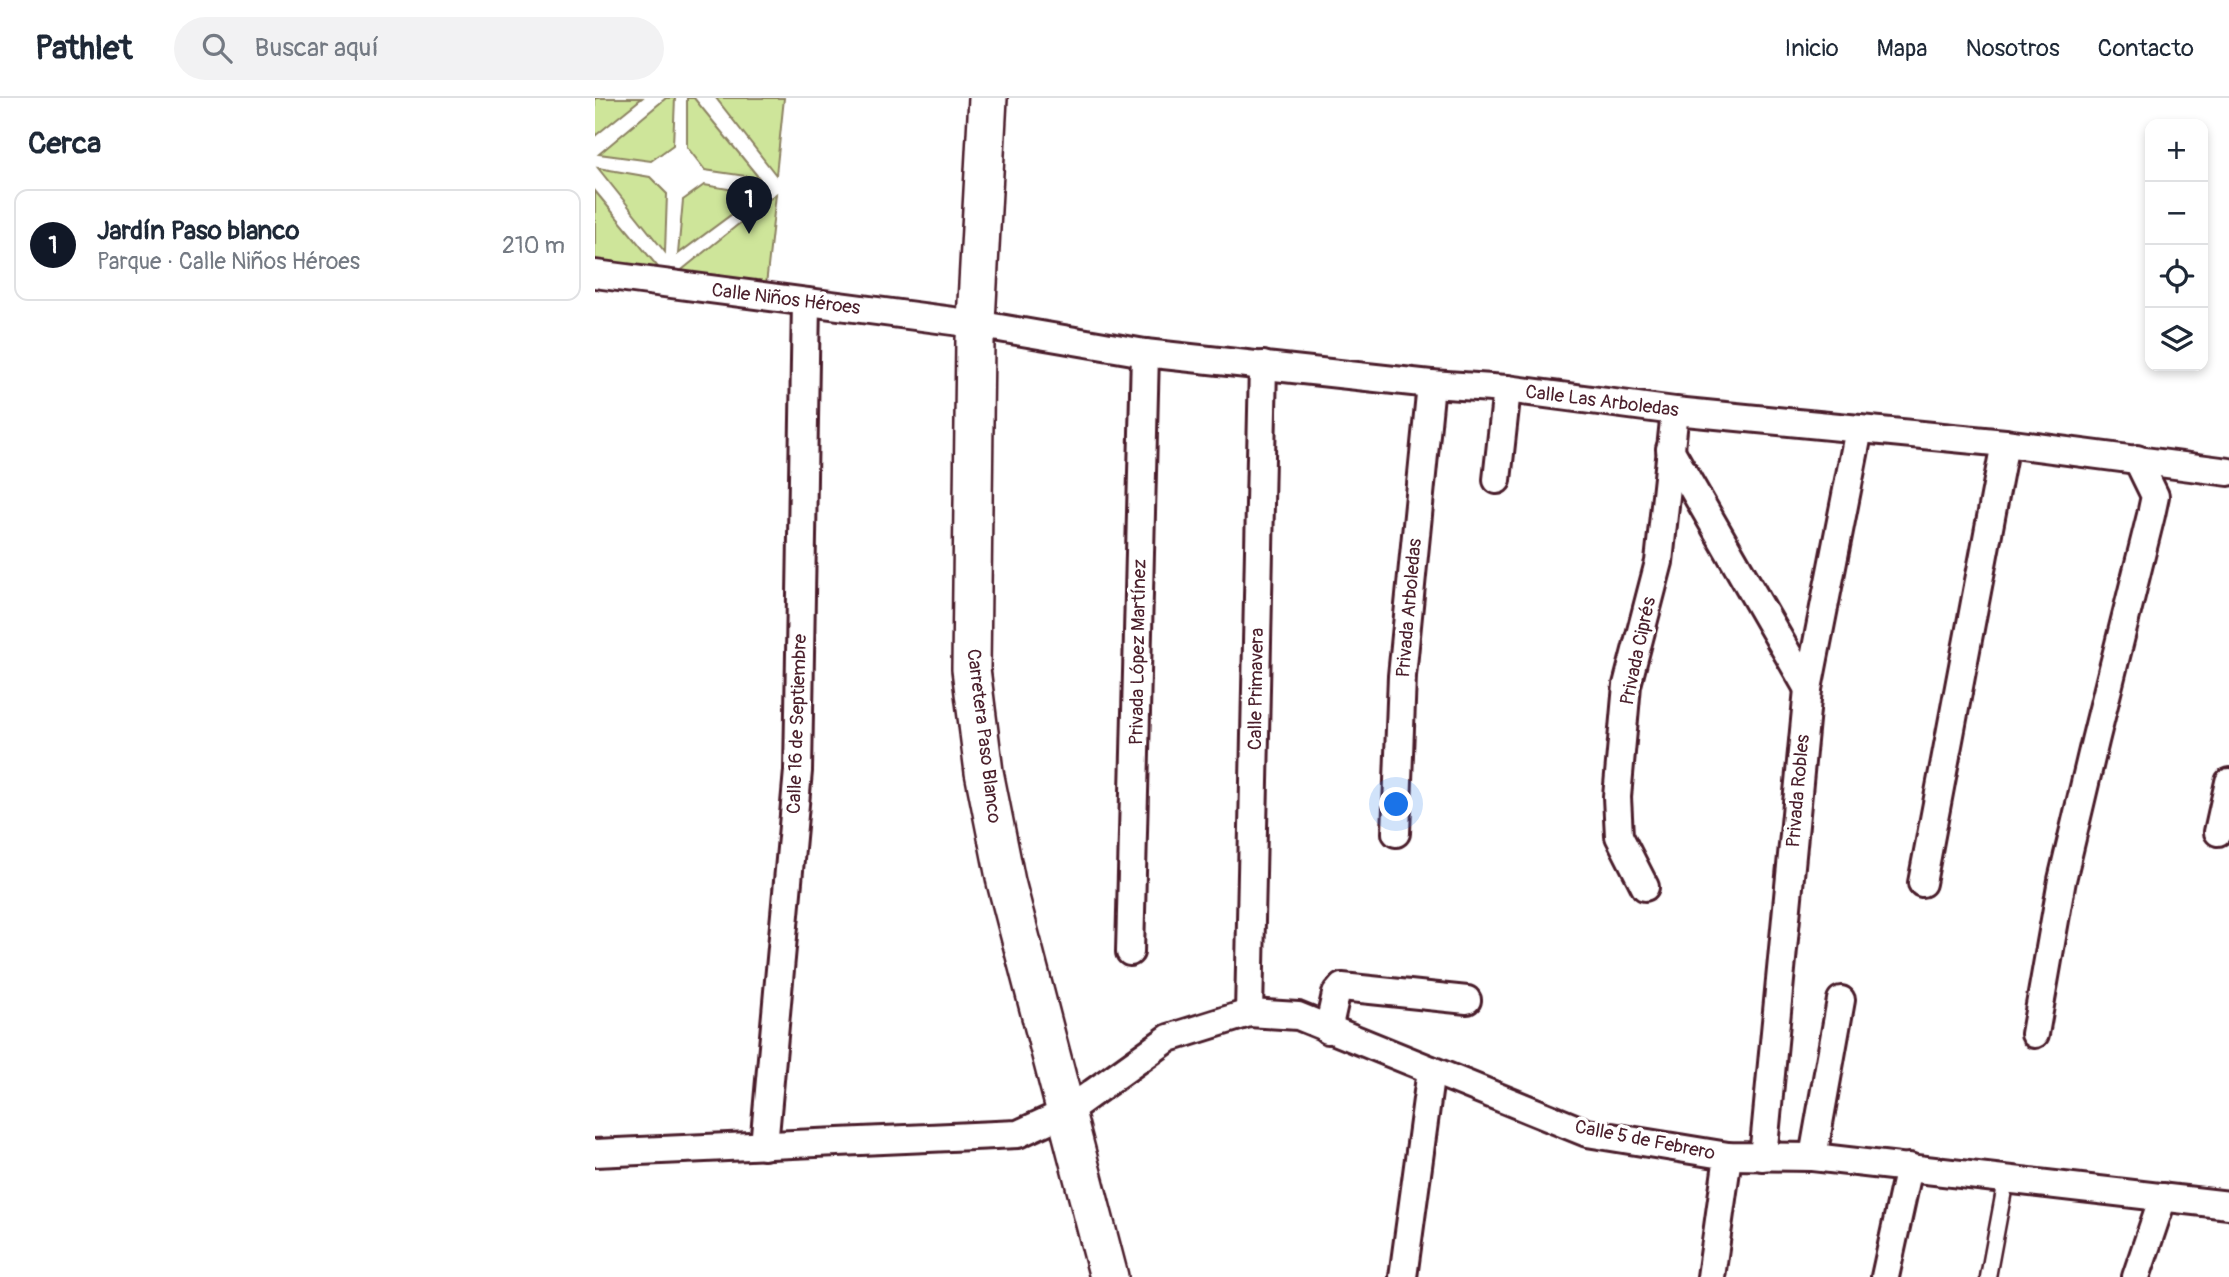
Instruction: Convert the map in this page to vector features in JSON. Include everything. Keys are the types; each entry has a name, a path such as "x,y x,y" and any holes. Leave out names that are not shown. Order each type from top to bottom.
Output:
{"main road":[{"name":"Carretera Paso Blanco","path":"988,98 976,324 971,669 984,772 1006,881 1109,1277"}],"street":[{"name":"Calle Niños Héroes","path":"595,274 976,324"},
{"name":"Calle 16 de Septiembre","path":"764,1146 798,771 806,302"},
{"name":"Calle Las Arboledas","path":"976,324 1145,353 1431,384 1507,389 1675,411 2005,443 2229,472"},
{"name":"Privada López Martínez","path":"1131,952 1145,353"},
{"name":"Calle Primavera","path":"1249,1013 1263,365"},
{"name":"Privada Arboledas","path":"1395,833 1402,676 1431,384"},
{"path":"1497,480 1507,389"},
{"name":"Privada Ciprés","path":"1645,887 1619,836 1617,797 1627,685 1659,562 1675,411"},
{"name":"Privada Robles","path":"1763,1157 1808,689 1859,429"},
{"path":"1922,883 2005,443"},
{"path":"1670,449 1808,689"},
{"path":"2035,1034 2065,867 2155,496 2137,458"},
{"path":"2218,832 2229,782"},
{"path":"1328,1030 1336,993 1342,987 1467,1000"},
{"path":"1813,1157 1841,1000"},
{"name":"Calle 5 de Febrero","path":"1066,1112 1169,1038 1249,1013 1298,1016 1587,1133 1728,1156 1813,1157 2229,1205"},
{"path":"1403,1277 1431,1070"},
{"path":"595,1153 1017,1134 1066,1112"},
{"path":"1711,1277 1728,1156"},
{"path":"1885,1277 1909,1167"},
{"path":"2136,1277 2163,1197"}],"lane":[{"path":"1988,1277 2006,1180"}],"green space":[{"path":"595,98 642,98 595,136"},
{"path":"666,98 675,98 673,145 651,161 599,154"},
{"path":"687,98 694,98 759,178 705,170 687,147"},
{"path":"716,98 784,98 776,175"},
{"path":"598,168 650,177 667,194 665,252"},
{"path":"704,185 759,194 678,254 683,200"},
{"path":"595,191 662,272 595,263"},
{"path":"776,194 766,285 678,273"}],"place":[{"name":"Jardín Paso blanco","path":"749,234"}]}
